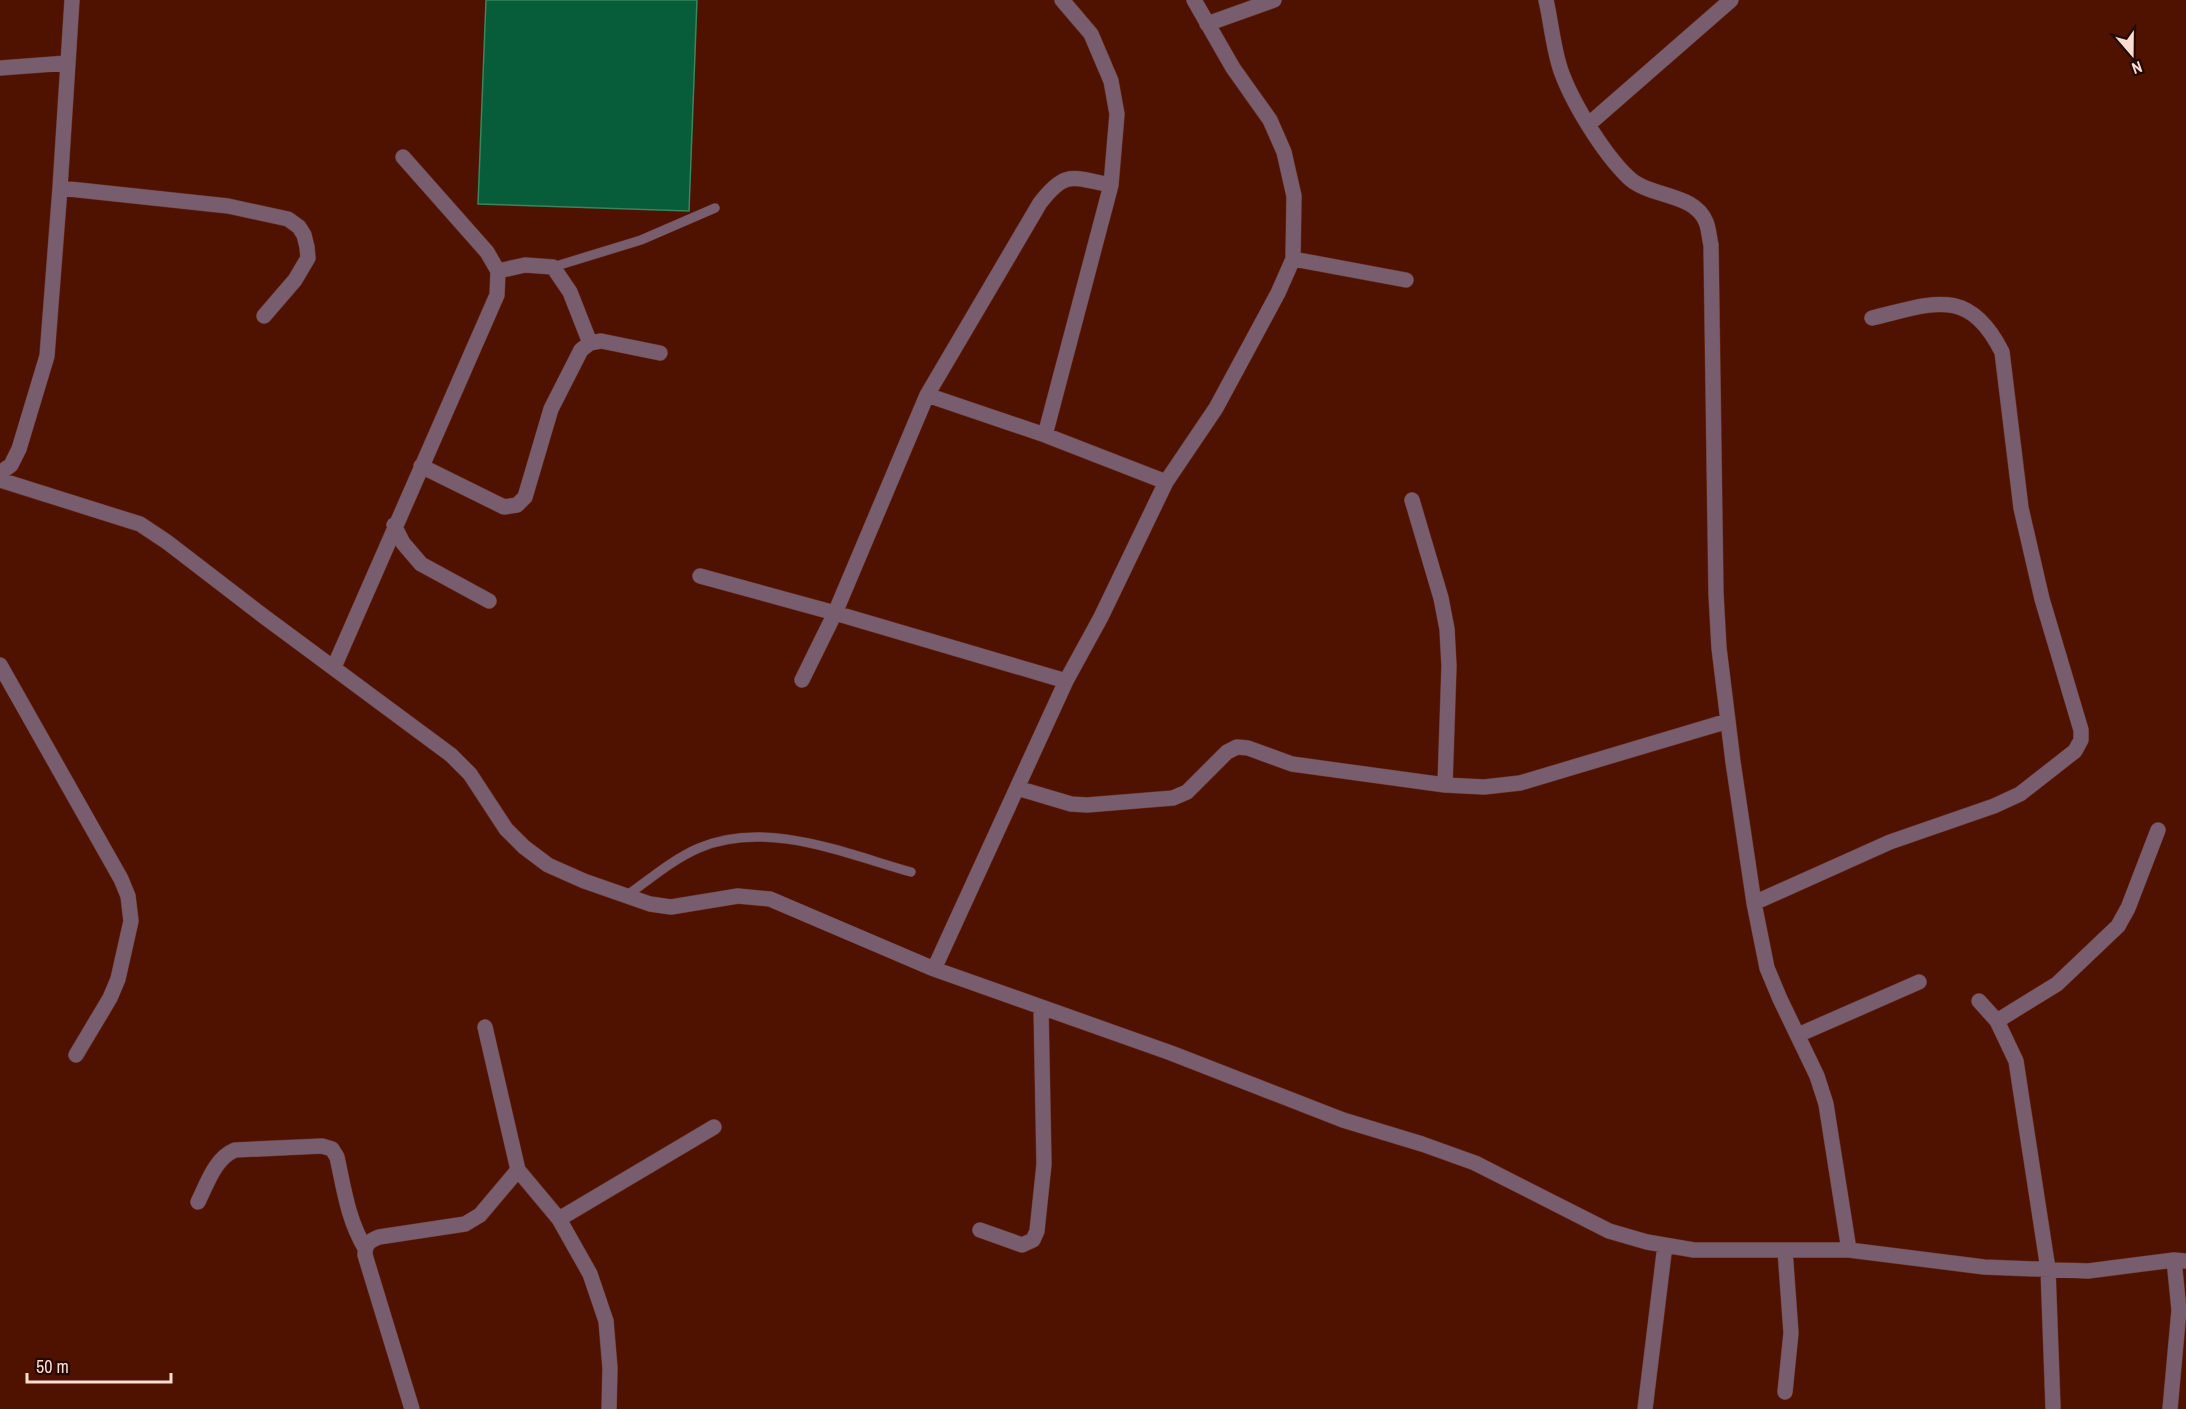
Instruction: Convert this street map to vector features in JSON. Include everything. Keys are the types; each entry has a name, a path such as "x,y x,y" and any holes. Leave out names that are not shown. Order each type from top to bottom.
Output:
{"street":[{"path":"0,473 11,465 19,448 46,356 72,0"},
{"path":"1045,435 1111,185 1117,114 1111,81 1091,34 1062,0"},
{"path":"934,969 1066,681 1101,617 1166,482 1216,408 1278,293 1293,259 1294,196 1284,152 1270,120 1233,68 1194,0"},
{"path":"1207,24 1274,0"},
{"path":"1546,0 1560,68 1589,124 1613,161 1630,180 1652,191 1689,203 1706,220 1711,244 1716,594 1719,648 1728,721 1754,903 1767,968 1817,1076 1826,1104 1849,1250"},
{"path":"1589,124 1731,0"},
{"path":"0,68 67,63"},
{"path":"334,667 394,525 497,295 498,271 487,252 403,158"},
{"path":"802,680 835,613 927,395 1040,203 1060,180 1072,178 1111,185"},
{"path":"60,188 228,206 288,219 304,236 308,247 308,258 295,280 264,316"},
{"path":"1293,259 1407,280"},
{"path":"498,271 525,265 553,267 570,292 590,343"},
{"path":"1754,903 1890,842 1994,806 2020,794 2075,751 2081,740 2081,730 2042,599 2021,508 2002,352 1981,319 1966,309 1952,304 1925,306 1872,318"},
{"path":"421,466 504,507 517,505 525,497 551,409 581,350 590,343 601,341 660,353"},
{"path":"927,395 1045,435 1166,482"},
{"path":"0,480 140,524 167,542 451,755 470,774 506,829 524,847 548,865 584,881 650,904 671,907 738,896 771,899 934,969 1171,1053 1343,1120 1475,1163 1609,1231 1647,1242 1694,1250 1849,1250 1984,1267 2088,1271 2180,1261 2179,1310 2170,1409"},
{"path":"1412,500 1441,598 1447,629 1449,666 1445,785"},
{"path":"394,525 403,543 421,564 489,601"},
{"path":"700,576 1066,681"},
{"path":"0,665 122,879 130,905 131,921 118,979 110,998 76,1055"},
{"path":"1017,788 1064,802 1087,805 1173,798 1193,788 1227,752 1237,747 1248,748 1292,764 1445,785 1484,788 1520,783 1728,721"},
{"path":"1997,1021 2057,984 2118,926 2128,908 2158,830"},
{"path":"1798,1035 1919,982"},
{"path":"1979,1001 1997,1021 2016,1061 2048,1269 2053,1407"},
{"path":"980,1230 1022,1245 1033,1240 1037,1231 1044,1164 1041,1007"},
{"path":"485,1027 518,1170 559,1220 590,1274 606,1321 610,1368 609,1409"},
{"path":"559,1220 714,1127"},
{"path":"198,1202 220,1161 227,1153 235,1150 322,1146 332,1149 337,1157 350,1217 355,1232 365,1248 412,1409"},
{"path":"365,1248 371,1240 379,1237 465,1224 480,1215 518,1170"},
{"path":"1645,1409 1665,1245"},
{"path":"1785,1250 1791,1333 1785,1392"}],"lane":[{"path":"553,267 641,240 715,208"},
{"path":"626,896 698,848 719,841 762,837 803,842 911,872"}],"building":[{"path":"486,0 697,0 689,211 478,204"}]}
